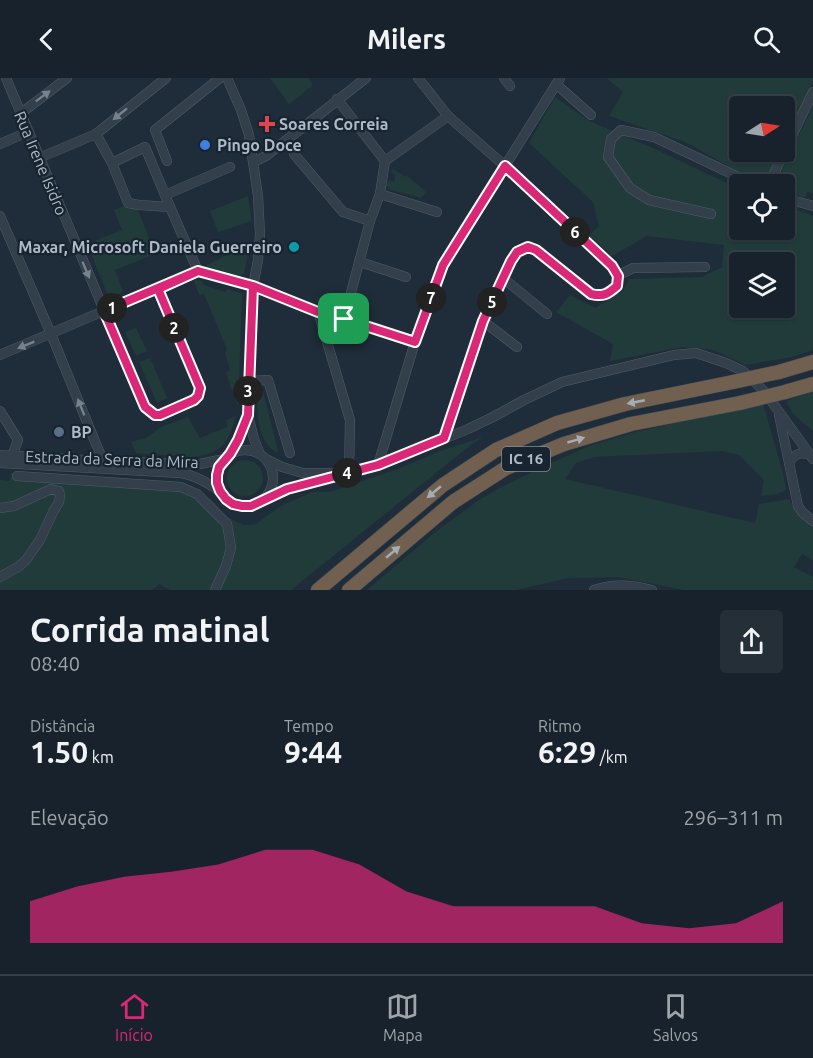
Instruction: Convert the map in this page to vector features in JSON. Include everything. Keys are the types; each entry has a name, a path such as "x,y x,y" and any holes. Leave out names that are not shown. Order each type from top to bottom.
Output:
{"highway":[{"name":"IC 16","path":"318,590 443,485 496,450 556,423 626,404 779,372 813,362"},
{"name":"IC 16","path":"349,590 453,502 506,468 564,444 631,424 740,403 813,384"}],"street":[{"name":"Rua Irene Isidro","path":"6,78 145,407 155,415 194,400 200,388 158,289"},
{"path":"20,114 67,78"},
{"path":"39,158 96,134 166,78"},
{"path":"168,161 155,130 220,78"},
{"path":"227,78 249,135 258,196 260,235 253,286 248,415 254,439 272,468 274,478 272,488 259,503"},
{"path":"254,162 266,156 366,78"},
{"path":"418,78 448,116 612,266 618,276 617,286 610,292 599,296 591,294 536,250 528,247 517,252 483,321 444,438"},
{"path":"378,465 415,342 443,265 559,82 591,115"},
{"path":"774,174 813,92"},
{"path":"337,99 385,161"},
{"path":"344,319 370,221 380,194 385,161 448,116"},
{"path":"711,214 649,200 630,188 608,157 611,139 621,130 654,137 732,174"},
{"path":"0,144 28,132"},
{"path":"96,134 128,203 170,207"},
{"path":"111,163 145,147 198,271"},
{"path":"294,154 343,212 370,221"},
{"path":"165,195 230,167"},
{"path":"380,194 438,212"},
{"path":"795,201 813,206"},
{"path":"0,216 103,461"},
{"path":"360,262 406,276"},
{"path":"618,276 633,268 705,267"},
{"path":"0,355 198,271 253,286 318,312 415,342"},
{"path":"503,278 547,314"},
{"path":"318,312 350,420 349,472"},
{"path":"483,321 517,348"},
{"path":"248,415 238,440 219,467 217,475 217,483 226,499 242,506 259,503 287,489 378,465 485,421 562,382 674,355 696,353 743,371 764,392 813,458"},
{"path":"249,381 268,380 290,453"},
{"path":"0,411 18,440 12,456"},
{"path":"779,413 798,506 812,519"},
{"path":"227,456 237,450 253,450 282,467 303,473 349,472"},
{"path":"789,462 799,454 806,453 813,458"},
{"name":"Estrada da Serra da Mira","path":"0,455 200,464 227,456"},
{"name":"Estrada da Serra da Mira","path":"0,463 189,474 220,491"},
{"path":"17,476 181,487 197,494 226,524 230,540 229,557 215,590"},
{"path":"0,508 14,506 51,489 59,491 59,502 40,540 26,560 0,577"},
{"path":"594,590 630,585 652,590"}],"green space":[{"path":"270,78 308,78 313,85 289,104"},
{"path":"607,78 813,78 795,121 795,96 729,96 729,162 775,162 770,174 743,174 685,142 609,116 623,92"},
{"path":"555,97 589,121 729,184 729,240 795,240 795,210 813,216 813,350 792,357 746,365 713,350 683,347 610,361 613,344 556,312 570,295 595,308 623,291 629,279 702,277 722,267 724,245 647,236 612,256 589,235 599,226 593,202 529,143"},
{"path":"813,106 813,193 807,192 805,198 795,195 795,174 780,174 786,162 795,162 795,143"},
{"path":"392,168 405,177 406,175 426,192 421,198 388,189 389,180 394,182 395,175 391,173"},
{"path":"248,196 252,221 218,232 210,211"},
{"path":"125,206 138,210 155,254 115,270 123,292 109,298 87,244 122,230 114,210"},
{"path":"250,243 244,274 231,276 207,268 207,265"},
{"path":"194,280 202,281 204,285 225,292 228,289 242,294 238,407 226,373 230,370 225,354 227,349 204,294 199,295"},
{"path":"136,328 147,351 136,356 125,332"},
{"path":"150,358 167,398 157,403 139,362"},
{"path":"258,388 263,392 277,453 267,443 260,430 257,409"},
{"path":"813,391 813,431 793,414 786,401"},
{"path":"763,403 786,490 777,494 761,496 764,480 739,455 721,451 594,457 576,463 565,479 755,523 759,504 789,499 799,516 813,526 813,560 802,554 794,567 813,577 813,590 684,590 618,577 568,578 516,590 367,590 438,530 479,500 549,464 589,446 635,432"},
{"path":"236,416 230,434 222,446 202,456 136,453 131,442 146,438 161,427 188,417 200,438 227,427 226,420"},
{"path":"483,437 291,590 170,590 159,584 152,590 0,590 0,480 10,481 11,473 181,482 211,500 228,518 245,525 256,524 281,506 312,492 330,492"},
{"path":"245,460 258,465 263,478 258,491 245,496 232,491 227,478 232,465"}],"place":[{"name":"Soares Correia","path":"267,124"},
{"name":"Pingo Doce","path":"205,145"},
{"name":"Maxar, Microsoft Daniela Guerreiro","path":"294,247"},
{"name":"BP","path":"59,432"}],"route":[{"path":"344,319 318,312 253,286 198,271 104,311 145,407 155,415 160,415 194,400 200,388 158,289 198,271 253,286 248,415 238,440 219,467 217,475 217,483 226,499 233,504 251,506 287,489 378,465 444,438 483,321 517,252 528,247 536,250 591,294 599,296 610,292 617,286 618,276 612,266 505,166 443,265 415,342 344,319"}]}
